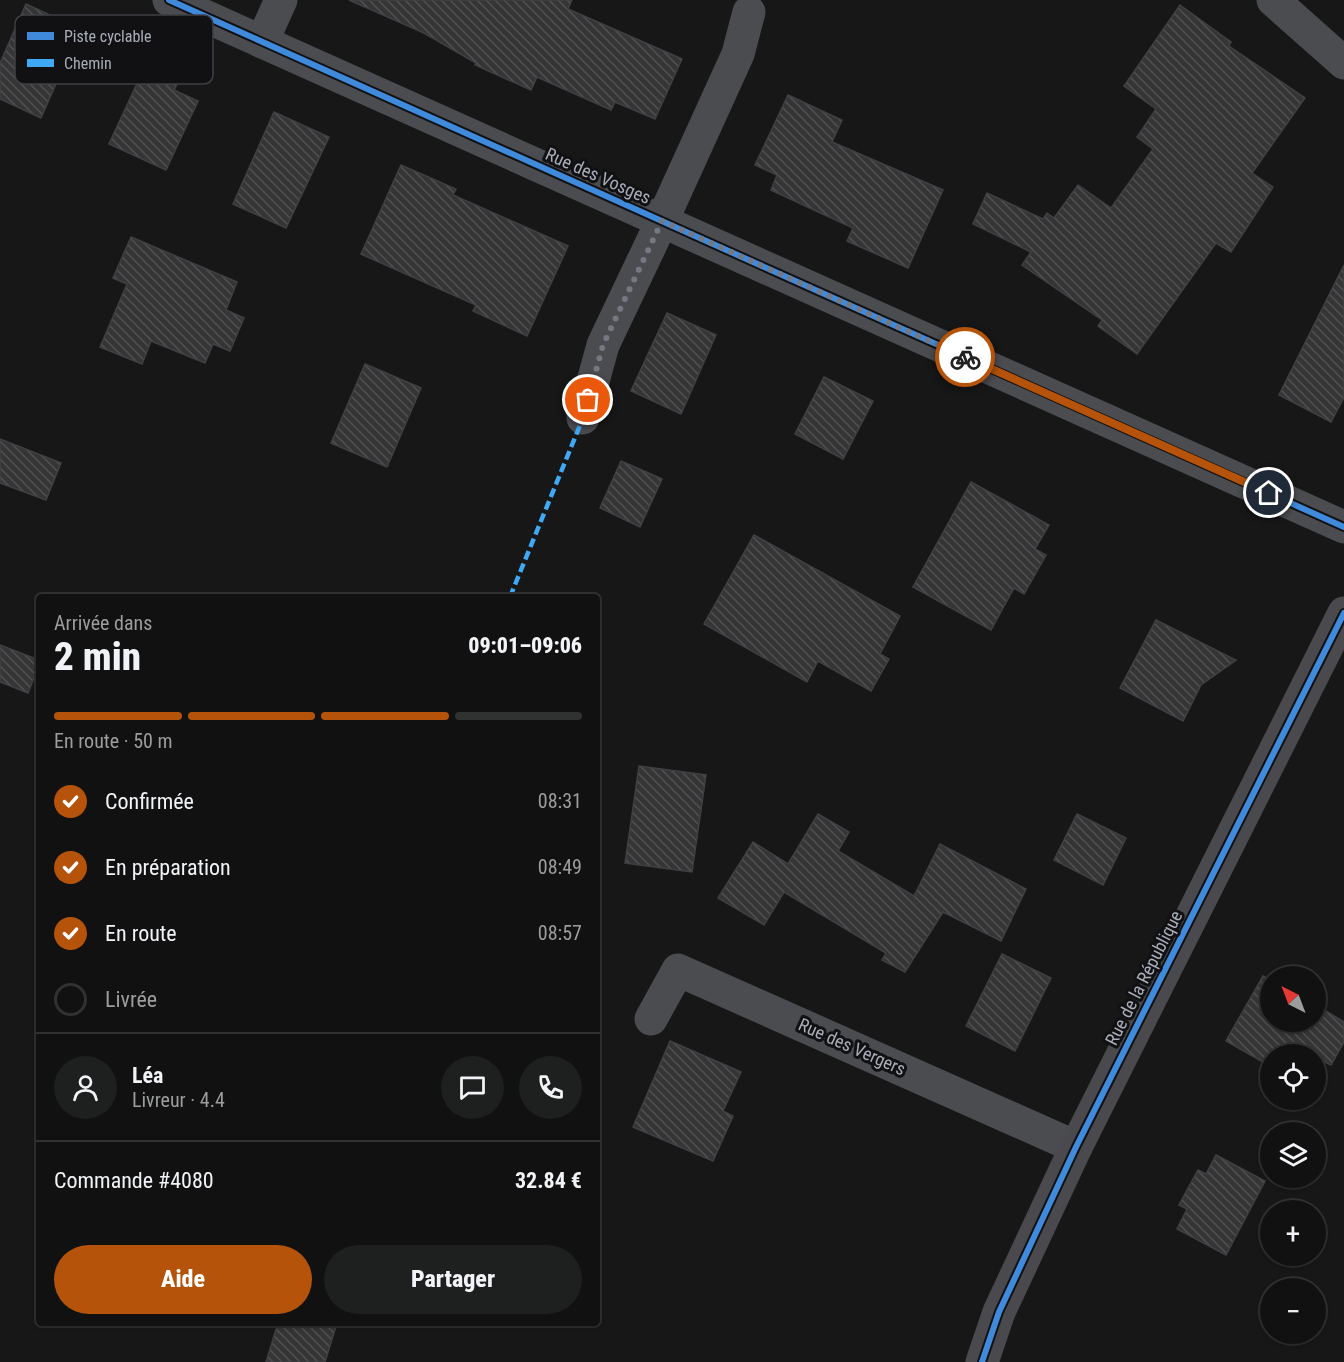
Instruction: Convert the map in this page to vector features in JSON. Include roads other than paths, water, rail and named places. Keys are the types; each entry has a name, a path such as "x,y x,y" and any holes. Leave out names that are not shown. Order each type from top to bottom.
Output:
{"main road":[{"name":"Rue de la République","path":"982,1362 999,1312 1076,1147 1344,613"}],"street":[{"name":"Rue des Vosges","path":"169,0 202,15"},
{"path":"262,42 281,0"},
{"path":"1273,0 1344,63"},
{"name":"Rue des Vosges","path":"662,221 738,54 749,12"},
{"name":"Rue des Vosges","path":"213,20 1344,527"},
{"path":"584,418 603,345 662,221"},
{"name":"Rue des Vergers","path":"651,1019 678,970 1076,1147"}]}
